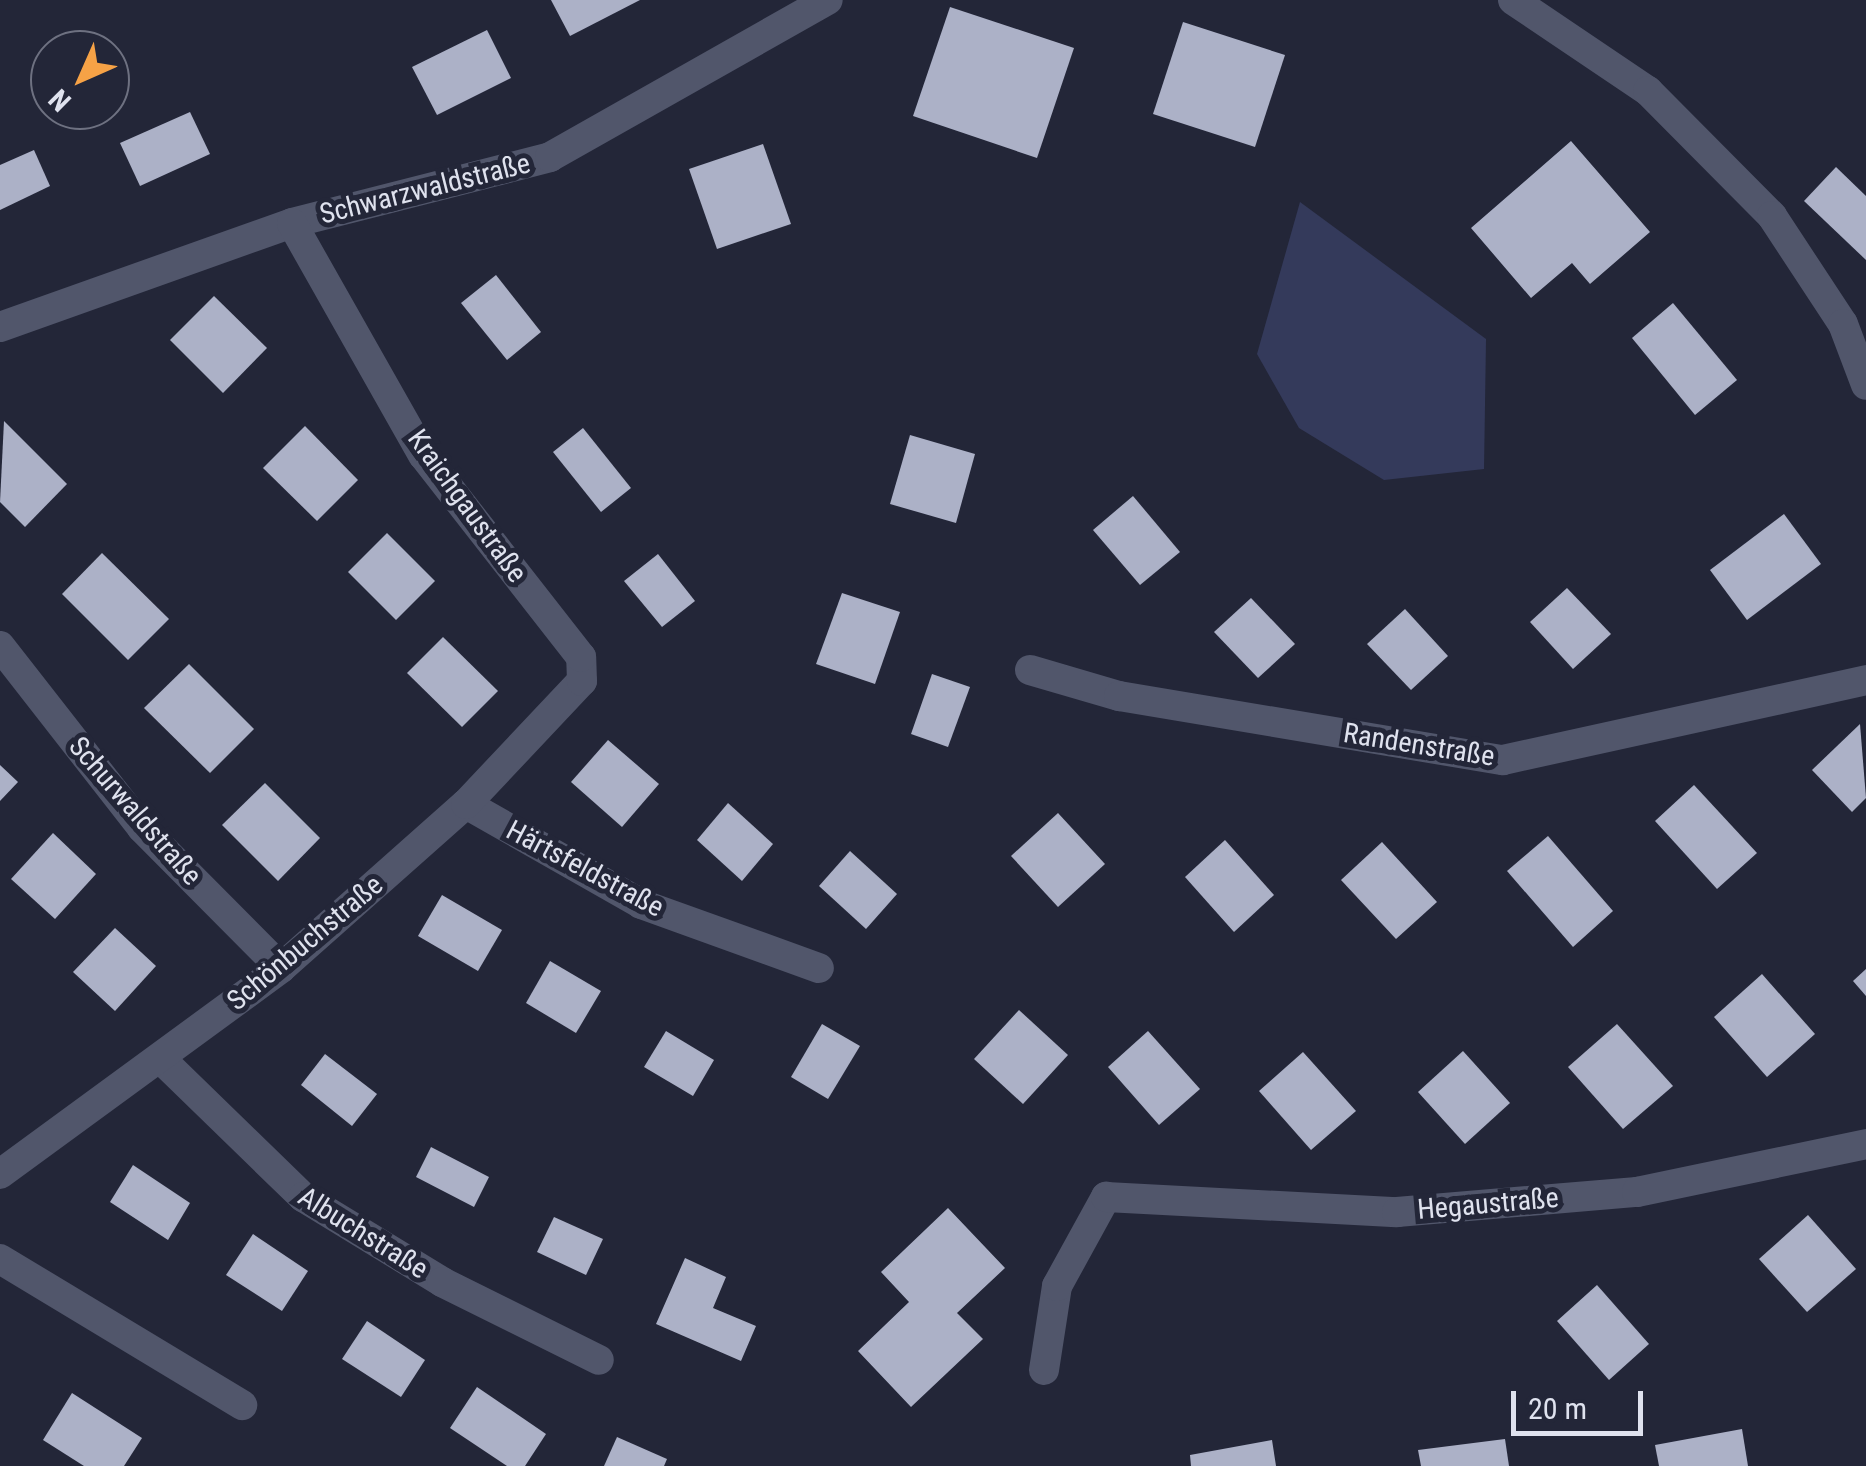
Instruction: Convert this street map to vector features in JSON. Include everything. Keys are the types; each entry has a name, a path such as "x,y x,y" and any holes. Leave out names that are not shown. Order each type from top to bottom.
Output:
{"street":[{"name":"Schwarzwaldstraße","path":"0,327 292,223 550,157 828,0"},
{"path":"1513,0 1648,91 1772,216 1842,324 1866,385"},
{"name":"Kraichgaustraße","path":"292,223 423,454 581,658 582,681"},
{"name":"Schurwaldstraße","path":"0,646 142,828 281,968"},
{"name":"Randenstraße","path":"1030,670 1119,696 1503,760 1866,680"},
{"name":"Schönbuchstraße","path":"0,1174 162,1060 281,968 466,804 582,681"},
{"name":"Härtsfeldstraße","path":"466,804 642,904 820,968"},
{"name":"Albuchstraße","path":"162,1060 303,1196 442,1282 599,1360"},
{"name":"Hegaustraße","path":"1044,1370 1057,1286 1106,1197 1396,1212 1636,1192 1866,1144"},
{"path":"0,1259 242,1405"}],"shaded area":[{"path":"1300,202 1486,339 1484,469 1384,480 1299,428 1257,354"}],"building":[{"path":"551,0 640,0 570,36"},
{"path":"950,7 1074,48 1037,158 913,116"},
{"path":"1183,22 1285,55 1255,147 1153,114"},
{"path":"487,30 511,78 437,115 412,67"},
{"path":"190,112 210,154 140,186 120,143"},
{"path":"1571,141 1650,232 1590,284 1572,263 1531,298 1471,228"},
{"path":"763,144 791,224 717,249 689,169"},
{"path":"34,150 50,186 0,210 0,165"},
{"path":"1836,167 1866,196 1866,260 1804,201"},
{"path":"496,275 541,332 507,360 461,303"},
{"path":"214,296 267,348 223,393 170,340"},
{"path":"1673,303 1737,380 1695,415 1632,338"},
{"path":"4,421 67,484 25,527 0,502"},
{"path":"305,426 358,480 317,521 263,468"},
{"path":"583,428 631,488 601,512 553,452"},
{"path":"910,435 975,454 956,523 890,504"},
{"path":"1133,496 1180,552 1140,585 1093,530"},
{"path":"1784,514 1821,564 1747,620 1710,570"},
{"path":"387,533 435,581 396,620 348,572"},
{"path":"102,553 169,619 128,660 62,594"},
{"path":"658,554 695,601 662,627 624,581"},
{"path":"1567,588 1611,634 1573,669 1530,622"},
{"path":"842,593 900,612 875,684 816,664"},
{"path":"1251,598 1295,644 1258,678 1214,632"},
{"path":"1405,609 1448,656 1411,690 1367,644"},
{"path":"443,637 498,691 462,727 407,673"},
{"path":"189,664 254,729 210,773 144,708"},
{"path":"932,674 970,687 948,747 911,734"},
{"path":"1860,724 1866,798 1852,812 1812,770"},
{"path":"608,740 659,784 622,827 571,782"},
{"path":"0,765 18,782 0,801"},
{"path":"265,783 320,838 278,881 222,825"},
{"path":"1694,785 1757,853 1717,889 1655,821"},
{"path":"728,803 773,844 742,881 697,840"},
{"path":"1058,813 1105,864 1058,907 1011,856"},
{"path":"53,833 96,874 55,919 11,879"},
{"path":"1548,836 1613,911 1573,947 1507,871"},
{"path":"1225,840 1274,895 1234,932 1185,877"},
{"path":"1382,842 1437,902 1396,939 1341,880"},
{"path":"850,851 897,894 866,929 819,886"},
{"path":"442,895 502,930 478,971 418,936"},
{"path":"115,928 156,966 115,1011 73,972"},
{"path":"550,961 601,991 576,1033 526,1003"},
{"path":"1866,969 1866,996 1853,981"},
{"path":"1762,974 1815,1034 1767,1077 1714,1017"},
{"path":"1019,1010 1068,1055 1023,1104 974,1059"},
{"path":"822,1024 860,1046 828,1099 791,1077"},
{"path":"1617,1024 1673,1086 1623,1129 1568,1067"},
{"path":"666,1031 714,1060 693,1096 644,1067"},
{"path":"1148,1031 1200,1089 1159,1125 1108,1067"},
{"path":"1463,1051 1510,1103 1465,1144 1418,1092"},
{"path":"1303,1052 1356,1111 1311,1150 1259,1091"},
{"path":"325,1054 377,1094 352,1126 301,1085"},
{"path":"431,1147 489,1177 474,1207 416,1177"},
{"path":"133,1165 190,1203 168,1240 110,1202"},
{"path":"948,1208 1005,1268 957,1313 983,1339 911,1407 858,1351 909,1302 881,1272"},
{"path":"1808,1215 1856,1269 1807,1312 1759,1259"},
{"path":"554,1217 603,1239 586,1275 537,1252"},
{"path":"253,1234 308,1271 282,1311 226,1275"},
{"path":"685,1258 726,1277 713,1308 756,1326 741,1361 656,1324"},
{"path":"1597,1285 1649,1344 1609,1380 1557,1321"},
{"path":"367,1321 425,1360 401,1397 342,1359"},
{"path":"477,1387 546,1434 525,1466 507,1466 450,1428"},
{"path":"72,1393 142,1438 124,1466 84,1466 43,1440"},
{"path":"1742,1429 1748,1466 1659,1466 1655,1445"},
{"path":"617,1437 667,1459 664,1466 604,1466"},
{"path":"1505,1439 1509,1466 1421,1466 1418,1450"},
{"path":"1272,1440 1276,1466 1191,1466 1190,1455"}]}
